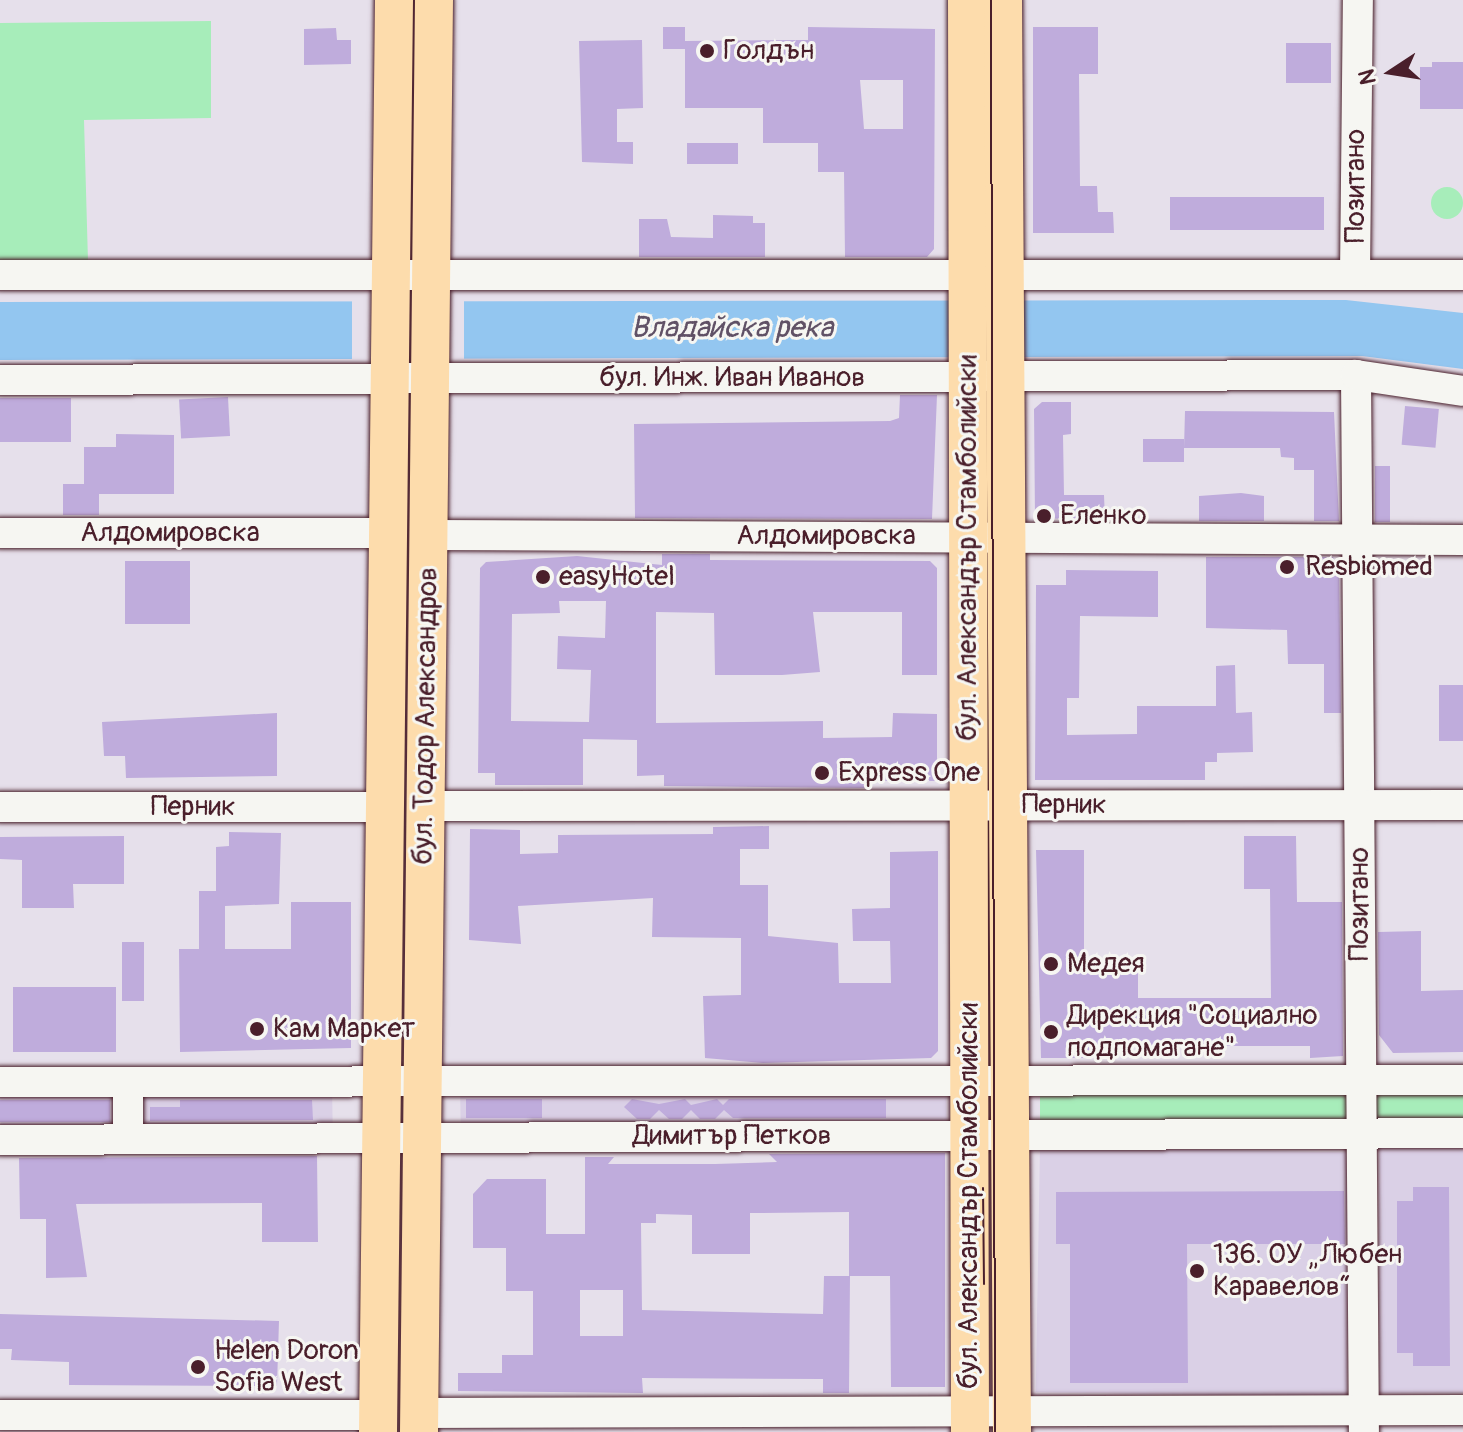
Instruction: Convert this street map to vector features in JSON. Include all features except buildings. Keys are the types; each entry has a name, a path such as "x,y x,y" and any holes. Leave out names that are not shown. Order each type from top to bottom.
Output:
{"main road":[{"name":"бул. Тодор Александров","path":"378,1424 394,0"},
{"name":"бул. Тодор Александров","path":"419,1422 434,0"},
{"name":"бул. Александър Стамболийски","path":"967,0 970,1422"},
{"name":"бул. Александър Стамболийски","path":"1003,0 1012,1422"}],"street":[{"name":"Позитано","path":"1355,275 1358,0"},
{"path":"0,275 391,280 1004,280 1463,275"},
{"name":"бул. Инж. Иван Иванов","path":"0,380 967,373 1356,375 1463,391"},
{"name":"Позитано","path":"1356,375 1364,1421"},
{"name":"Алдомировска","path":"0,533 388,533"},
{"name":"Алдомировска","path":"429,535 1463,540"},
{"name":"Перник","path":"425,806 1463,805"},
{"name":"Перник","path":"0,807 386,807"},
{"name":"Димитър Петков","path":"0,1082 1463,1080"},
{"path":"128,1082 128,1139"},
{"name":"Димитър Петков","path":"0,1140 1463,1133"},
{"path":"419,1422 1364,1421 1463,1410"},
{"path":"0,1415 378,1424"}],"shaded area":[{"path":"946,1080 947,1135 461,1143 460,1088"},
{"path":"332,1086 333,1131 1,1137 0,1092"},
{"path":"1379,1146 1463,1146 1463,1393 1379,1393"},
{"name":"136. ОУ „Любен Каравелов“","path":"1040,1147 1351,1152 1347,1397 1036,1392"}],"green space":[{"path":"211,21 211,118 84,120 88,261 0,261 0,23"},
{"path":"1447,187 1459,191 1463,203 1459,215 1447,219 1435,215 1431,203 1435,191"},
{"path":"1040,1080 1463,1080 1463,1134 1040,1134"}],"water":[{"name":"Владайска река","path":"1346,300 1463,313 1463,369 1362,356 0,360 0,302"}],"pier":[{"path":"352,298 464,298 464,365 352,365"}],"tram line":[{"path":"991,0 995,1432"},
{"path":"983,1188 984,1284"}],"place":[{"name":"Голдън","path":"707,51"},
{"name":"Еленко","path":"1044,516"},
{"name":"Resbiomed","path":"1287,567"},
{"name":"easyHotel","path":"543,577"},
{"name":"Express One","path":"822,773"},
{"name":"Медея","path":"1051,964"},
{"name":"Кам Маркет","path":"257,1029"},
{"name":"Дирекция \"Социално подпомагане\"","path":"1051,1032"},
{"name":"136. ОУ „Любен Каравелов“","path":"1197,1271"},
{"name":"Helen Doron Sofia West","path":"198,1367"}]}
